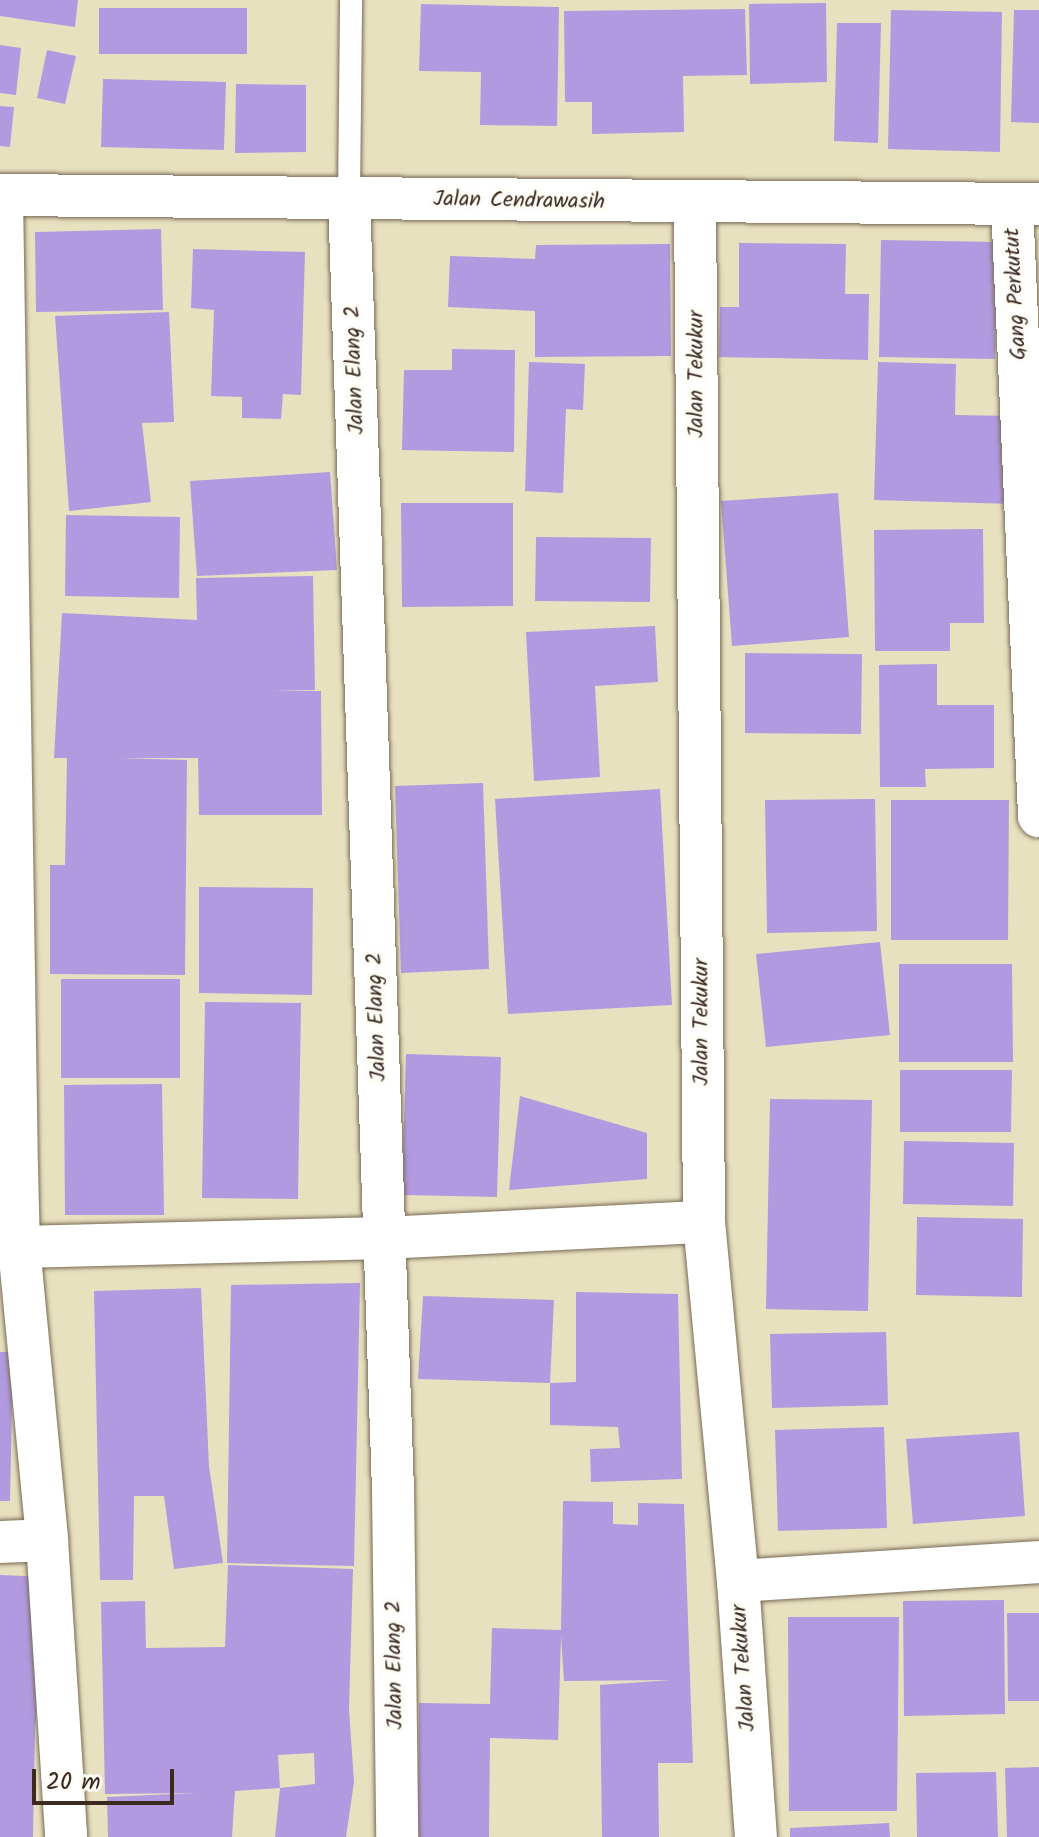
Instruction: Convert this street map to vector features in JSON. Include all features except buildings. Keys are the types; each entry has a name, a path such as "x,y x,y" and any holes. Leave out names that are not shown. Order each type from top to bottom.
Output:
{"street":[{"name":"Jalan Cendrawasih","path":"1,195 695,205 1025,204"},
{"path":"1,195 8,1167 19,1247 47,1540 66,1837"},
{"name":"Jalan Elang 2","path":"349,198 384,1238 397,1837"},
{"name":"Gang Perkutut","path":"1025,204 1039,816"},
{"name":"Jalan Tekukur","path":"695,205 704,1222 738,1581 756,1837"},
{"path":"19,1247 384,1238 704,1222"},
{"path":"0,1542 47,1540"},
{"path":"738,1581 1039,1562"}],"lane":[{"path":"349,198 351,0"}]}
